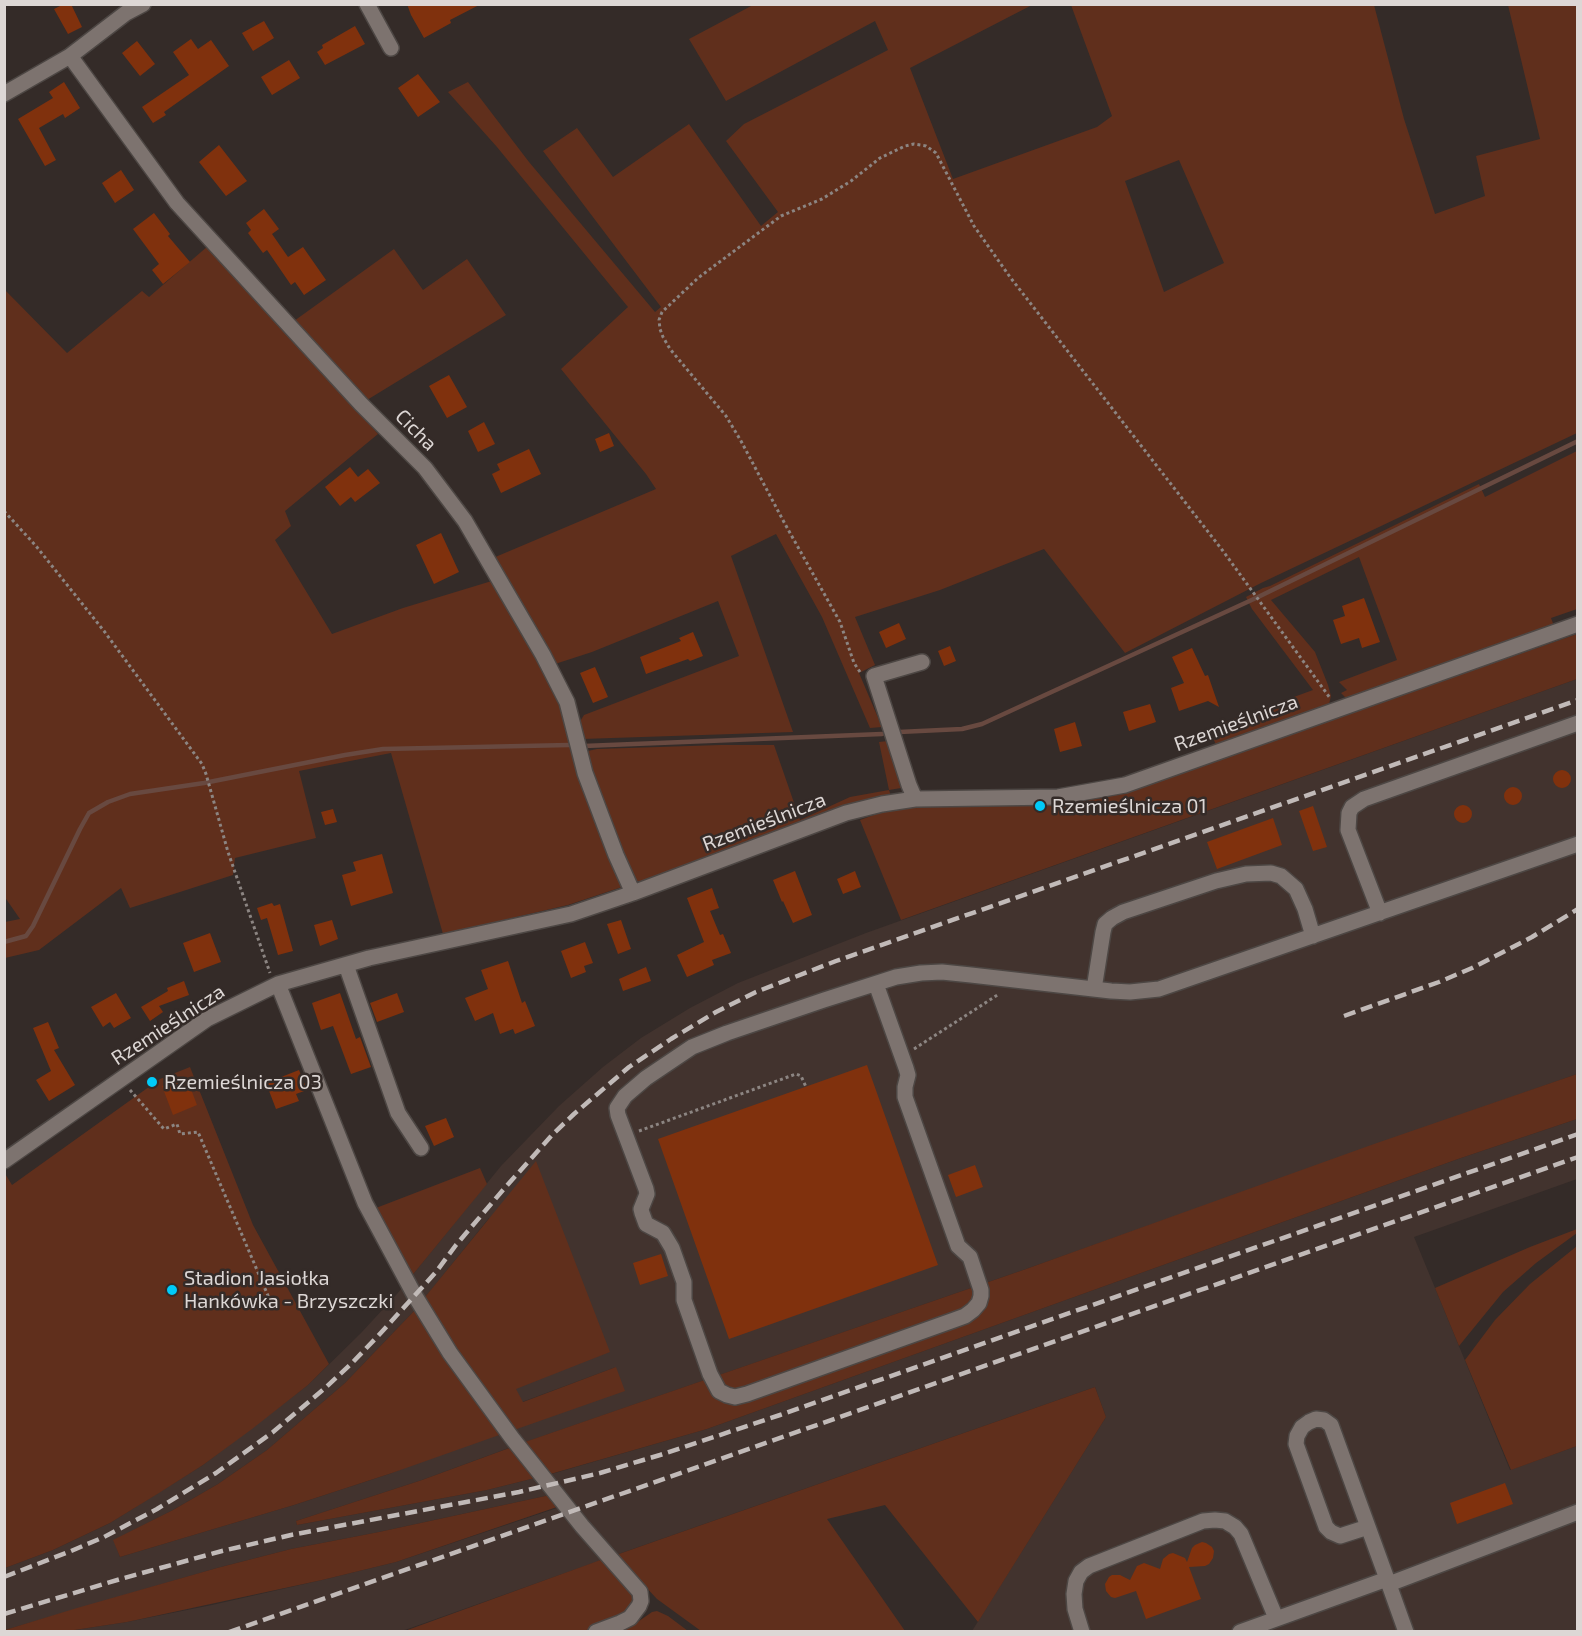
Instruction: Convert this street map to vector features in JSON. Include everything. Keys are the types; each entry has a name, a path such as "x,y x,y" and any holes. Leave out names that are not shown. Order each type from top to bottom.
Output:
{"street":[{"path":"4,94 70,56 126,13 142,4"},
{"path":"367,4 392,48"},
{"name":"Cicha","path":"70,56 177,203 361,404 425,468 465,522 543,655 567,702 585,773 633,893"},
{"name":"Rzemieślnicza","path":"4,1161 207,1019 276,985 369,958 571,914 846,813 882,804 915,799 1058,797 1125,785 1578,624"},
{"path":"915,799 874,676 922,662"},
{"path":"1380,913 1348,830 1348,813 1352,807 1364,799 1578,723"},
{"path":"876,984 908,1075 905,1097 958,1246 970,1257 981,1290 979,1303 965,1316 747,1394 735,1397 727,1395 719,1391 715,1385 684,1300 684,1282 672,1248 663,1233 646,1224 642,1204 646,1189 617,1108 620,1102 646,1078 692,1047 727,1033 896,977 932,973 1130,992 1159,988 1578,844"},
{"path":"1094,989 1105,924 1112,918 1124,912 1246,874 1271,873 1281,876 1296,889 1313,936"},
{"path":"346,965 398,1113 421,1148"},
{"path":"276,985 365,1203 415,1296 450,1353 512,1438 582,1526 640,1592 641,1601 630,1618 596,1632"},
{"path":"1368,1527 1340,1536 1326,1527 1296,1444 1302,1427 1309,1422 1316,1419 1324,1420 1332,1425 1406,1632"},
{"path":"1240,1632 1578,1512"},
{"path":"1082,1632 1075,1609 1074,1594 1076,1581 1081,1572 1089,1566 1203,1521 1215,1520 1225,1521 1241,1534 1276,1618"}],"path":[{"path":"876,684 859,670 848,648 840,622 726,416 670,349 663,337 659,320 662,312 698,278 781,216 822,199 851,181 880,158 914,144 926,146 936,153 974,226 1010,277 1223,551 1339,709"},
{"path":"4,511 36,546 104,631 195,754 206,774 228,852 276,985"},
{"path":"902,1056 1021,980"},
{"path":"626,1136 796,1074 801,1076 806,1087"},
{"path":"120,1080 164,1129 177,1124 180,1134 198,1132 269,1298"}],"shaded area":[{"path":"753,5 1032,5 910,68 953,179 1097,127 1112,116 1071,5 1374,5 1404,119 1435,214 1485,196 1476,156 1540,139 1508,5 1577,5 1577,433 1261,583 1125,653 1044,549 940,590 855,617 875,665 859,673 882,727 870,728 822,617 776,534 731,556 793,732 582,739 579,723 584,715 739,656 718,601 592,652 555,664 493,558 656,489 561,369 628,307 497,147 448,92 468,82 529,162 655,312 661,307 543,151 577,128 613,177 689,124 761,226 778,212 726,141 744,124 888,50 875,21 726,101 689,39","holes":["1179,160 1224,263 1164,292 1125,181"]},
{"path":"208,246 283,326 378,434 285,511 291,526 275,540 332,634 403,608 495,580 545,669 622,887 568,905 443,934 391,753 299,771 316,838 235,858 233,875 130,908 121,888 39,950 5,958 5,922 20,919 4,896 4,289 67,353 142,291 149,297"},
{"path":"394,249 423,290 467,259 506,315 367,400 294,321"},
{"path":"1577,451 1577,609 1551,618 1554,626 1351,698 1345,697 1341,693 1347,690 1339,682 1397,660 1359,557 1271,600 1315,652 1331,696 1329,704 1216,745 1209,728 1313,690 1252,609 1246,597 1479,484 1485,497"},
{"path":"1577,634 1577,679 901,920 860,820 885,811 932,804 1053,803 1105,798"},
{"path":"1577,679 1577,1074 422,1480 296,1521 297,1525 487,1490 707,1429 1458,1159 1577,1119 1577,1179 1414,1237 1510,1470 1577,1446 1577,1631 972,1631 1106,1417 1095,1387 402,1631 68,1631 212,1605 396,1562 557,1508 550,1495 291,1549 217,1568 5,1630 5,1568 53,1550 110,1523 203,1465 308,1385 397,1294 501,1166 559,1106 603,1067 641,1038 690,1008 738,983 866,933","holes":["489,1218 515,1388 522,1402 616,1367 392,1473 120,1557 114,1540 218,1484 267,1450 345,1383 414,1311"]},
{"path":"888,741 901,784 901,788 889,790 879,742"},
{"path":"774,745 800,820 850,797 889,790 891,796 643,883 632,879 583,752 597,749"},
{"name":"Stadion Jasiołka Hankówka - Brzyszczki","path":"190,1067 253,1225 329,1364 308,1385 252,1429 203,1465 159,1493 110,1523 53,1550 5,1568 4,1172 12,1185 160,1079"},
{"path":"1577,1074 1577,1119 1458,1159 707,1429 547,1475 522,1443 1026,1269"},
{"path":"536,1161 610,1352 516,1389 523,1402 616,1367 625,1391 514,1430 459,1353 425,1297"},
{"path":"480,1168 487,1184 410,1278 376,1208"},
{"path":"1577,1229 1577,1233 1536,1263 1503,1292 1459,1346 1435,1288"},
{"path":"1577,1246 1577,1446 1511,1470 1465,1360 1495,1320 1530,1284"},
{"path":"414,1311 502,1434 294,1505 120,1557 113,1540 218,1484 267,1450 345,1383"},
{"path":"1095,1387 1106,1417 978,1622 885,1505 827,1519 905,1631 701,1631 657,1599 616,1555"},
{"path":"512,1447 535,1478 487,1490 297,1525 296,1521 422,1480"},
{"path":"550,1495 557,1507 396,1562 127,1622 68,1631 5,1632 5,1630 77,1608 291,1549"},
{"path":"606,1558 633,1588 636,1601 620,1620 583,1631 402,1632"},
{"path":"657,1611 688,1631 617,1632 629,1628"}],"building":[{"path":"64,4 71,4 82,27 68,34 54,9"},
{"path":"407,4 481,4 450,20 451,23 424,38"},
{"path":"264,21 274,38 253,51 242,33"},
{"path":"355,26 365,44 325,65 317,52 323,48 322,45"},
{"path":"191,39 198,49 211,40 229,66 164,112 166,115 153,123 142,107 189,75 173,52"},
{"path":"137,41 155,64 140,76 122,53"},
{"path":"289,60 300,78 272,95 261,77"},
{"path":"418,74 440,102 418,117 398,88"},
{"path":"64,82 80,108 65,118 63,114 39,128 56,160 45,166 18,119 53,98 49,92"},
{"path":"219,145 247,181 226,196 199,162"},
{"path":"121,170 134,190 115,203 102,183"},
{"path":"264,209 279,229 272,234 288,257 303,247 326,280 304,295 295,282 291,285 267,250 263,253 248,233 251,230 246,223"},
{"path":"154,213 170,234 168,236 190,262 163,284 152,270 159,264 133,229"},
{"path":"449,375 467,407 447,418 429,386"},
{"path":"484,422 495,444 478,452 468,431"},
{"path":"609,433 614,446 600,452 595,439"},
{"path":"529,449 541,474 501,493 492,474 500,470 497,464"},
{"path":"350,467 358,477 368,469 380,483 355,502 351,497 340,506 325,487"},
{"path":"441,533 459,572 434,584 416,545"},
{"path":"1364,598 1380,642 1362,648 1359,638 1341,644 1333,620 1345,616 1342,606"},
{"path":"899,623 906,639 886,648 879,632"},
{"path":"693,632 703,656 646,674 640,657 681,641 679,638"},
{"path":"950,646 956,661 944,666 938,651"},
{"path":"1192,648 1205,676 1208,675 1219,707 1208,701 1179,711 1171,688 1184,683 1172,657"},
{"path":"595,667 608,697 593,703 580,673"},
{"path":"1150,704 1156,722 1129,731 1123,712"},
{"path":"1075,722 1082,746 1060,752 1054,729"},
{"path":"1558,770 1566,770 1571,775 1569,786 1558,788 1553,783 1553,775"},
{"path":"1509,787 1517,787 1522,792 1520,803 1509,805 1504,800 1504,792"},
{"path":"1459,805 1467,805 1472,810 1470,821 1459,823 1454,818 1454,810"},
{"path":"1313,806 1327,847 1313,851 1299,811"},
{"path":"333,809 337,822 325,825 321,812"},
{"path":"1273,818 1282,845 1217,869 1207,842"},
{"path":"382,854 393,893 351,906 342,875 356,871 353,862"},
{"path":"795,871 812,915 793,923 773,880"},
{"path":"855,871 861,887 843,894 837,879"},
{"path":"712,888 719,908 710,911 731,953 712,960 714,965 687,977 677,955 704,942 687,898"},
{"path":"272,903 274,906 280,904 293,951 278,955 267,918 261,920 257,908"},
{"path":"332,920 338,939 320,946 314,925"},
{"path":"621,920 631,949 618,954 607,924"},
{"path":"210,933 221,962 194,972 183,943"},
{"path":"585,942 593,963 584,966 586,972 571,978 561,951"},
{"path":"508,961 522,1003 525,1001 535,1026 515,1034 513,1029 500,1034 493,1013 475,1021 465,998 488,989 481,970"},
{"path":"646,967 651,981 623,991 619,979"},
{"path":"184,981 189,995 159,1006 163,1012 150,1021 141,1007 168,991 167,988"},
{"path":"116,993 131,1018 114,1028 110,1022 103,1027 91,1007"},
{"path":"340,993 356,1039 360,1037 371,1067 351,1074 333,1026 321,1030 312,1003"},
{"path":"397,993 404,1012 377,1022 370,1003"},
{"path":"48,1022 59,1048 54,1050 75,1085 49,1101 36,1080 51,1071 33,1028"},
{"path":"867,1065 938,1265 729,1339 658,1139"},
{"path":"299,1070 307,1090 296,1094 299,1101 276,1109 266,1083"},
{"path":"186,1076 197,1105 173,1115 162,1086"},
{"path":"446,1118 454,1137 434,1146 425,1126"},
{"path":"975,1165 983,1187 956,1197 948,1175"},
{"path":"661,1254 668,1276 640,1285 633,1263"},
{"path":"1505,1483 1513,1504 1457,1524 1450,1503"},
{"path":"1202,1542 1212,1547 1213,1558 1205,1566 1189,1567 1201,1599 1146,1619 1136,1591 1115,1598 1106,1591 1105,1584 1112,1575 1120,1575 1130,1580 1137,1566 1144,1563 1160,1569 1163,1559 1173,1553 1185,1558 1187,1562 1192,1548"}],"waterway":[{"path":"899,732 962,729 982,724 1256,598 1578,441"},
{"path":"584,746 882,734"},
{"path":"4,942 26,936 33,926 89,813 108,802 130,794 204,783 383,749 569,745"}],"railway":[{"path":"4,1577 104,1537 157,1509 216,1473 273,1432 324,1389 378,1336 436,1272 503,1190 574,1114 629,1067 716,1012 756,992 836,961 1578,700"},
{"path":"1344,1016 1472,968 1532,937 1578,909"},
{"path":"4,1614 222,1551 291,1535 519,1492 600,1473 660,1455 780,1415 1578,1134"},
{"path":"229,1632 1578,1157"}],"place":[{"name":"Rzemieślnicza 01","path":"1040,806"},
{"name":"Rzemieślnicza 03","path":"152,1082"},
{"name":"Stadion Jasiołka Hankówka - Brzyszczki","path":"172,1290"}]}
